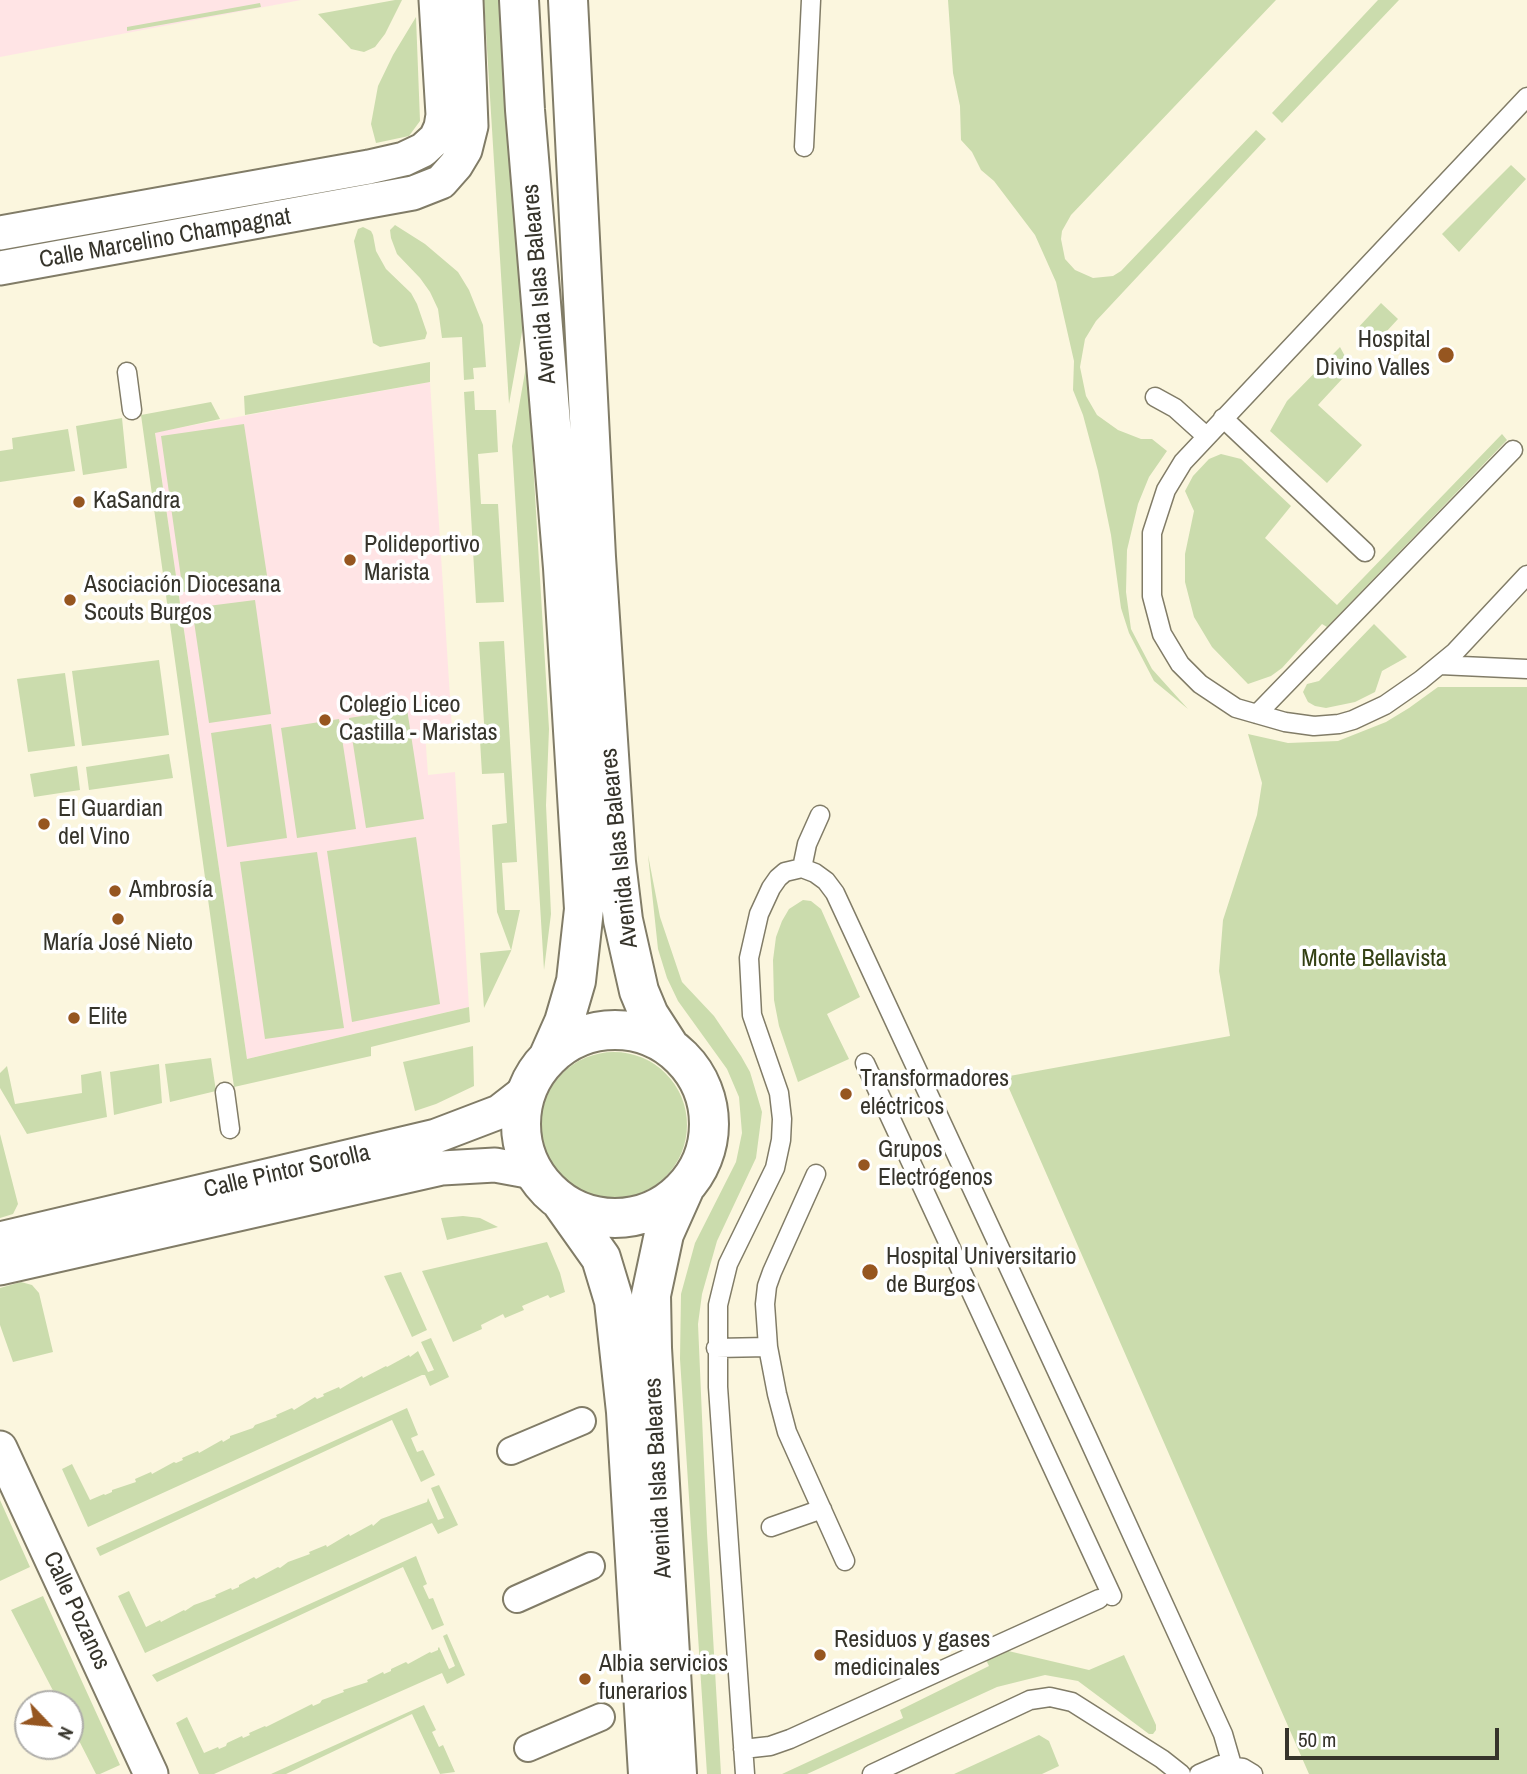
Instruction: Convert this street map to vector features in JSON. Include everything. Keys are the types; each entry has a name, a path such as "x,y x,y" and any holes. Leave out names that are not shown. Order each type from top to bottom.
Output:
{"main road":[{"name":"Avenida Islas Baleares","path":"519,0 525,110 623,920 639,991 649,1015 668,1046"},
{"name":"Avenida Islas Baleares","path":"541,0 580,562"},
{"name":"Avenida Islas Baleares","path":"548,1058 564,1022 576,981 584,909 580,562 568,0"},
{"path":"607,1030 628,1031 652,1037 668,1046 691,1068 707,1105 707,1146 699,1167 672,1200 656,1209 623,1219 591,1216 562,1203 541,1185 523,1149 520,1125 526,1091 535,1073 567,1043 587,1034 607,1030"},
{"name":"Avenida Islas Baleares","path":"677,1774 651,1295 664,1234 685,1187"},
{"name":"Avenida Islas Baleares","path":"562,1203 601,1258 614,1301 626,1412 648,1774"}],"street":[{"name":"Calle Marcelino Champagnat","path":"0,233 326,175 409,157 423,150 436,138 443,115 436,0"},
{"name":"Calle Marcelino Champagnat","path":"0,268 331,209 413,193 441,182 457,166 465,150 471,126 466,0"},
{"path":"326,175 331,209"},
{"name":"Calle Pintor Sorolla","path":"0,1268 41,1244 436,1136 499,1112 526,1091"},
{"name":"Calle Pintor Sorolla","path":"0,1239 41,1244 443,1168 495,1165 533,1172"},
{"path":"511,1451 582,1421"},
{"name":"Calle Pozanos","path":"0,1448 151,1774"},
{"path":"517,1599 591,1566"},
{"path":"528,1748 601,1717"}],"lane":[{"path":"804,147 811,0"},
{"path":"1527,97 1206,436 1172,478 1158,509 1152,533 1152,596 1163,634 1180,664 1200,684 1236,708 1285,722 1314,726 1339,724 1385,705 1440,665 1527,575"},
{"path":"127,372 132,410"},
{"path":"1155,397 1175,408 1206,436"},
{"path":"1223,418 1365,552"},
{"path":"1257,714 1513,450"},
{"path":"1440,665 1527,669"},
{"path":"802,868 807,844 820,815"},
{"path":"745,1774 716,1348 718,1306 727,1264 775,1167 781,1140 779,1093 752,1015 749,958 759,914 771,888 785,872 802,868 826,881 835,893 1223,1734 1232,1765"},
{"path":"743,1749 770,1746 790,1739 901,1680 1105,1598 865,1063"},
{"path":"225,1092 230,1129"},
{"path":"816,1174 766,1286 768,1348 787,1432 845,1561"},
{"path":"716,1348 768,1348"},
{"path":"771,1527 821,1509"},
{"path":"872,1774 1030,1700 1050,1697 1072,1702 1181,1774"},
{"path":"1199,1774 1220,1765 1232,1765 1253,1774"}],"shaded area":[{"path":"0,0 301,0 0,57"},
{"name":"Colegio Liceo Castilla - Maristas","path":"430,382 452,729 425,732 428,775 455,772 469,1007 247,1059 155,432"}],"green space":[{"path":"402,0 385,34 375,47 364,52 351,49 318,14"},
{"path":"484,0 505,0 524,321 509,404"},
{"path":"948,0 1276,0 1071,215 1062,231 1061,239 1065,259 1075,270 1093,278 1113,276 1121,271 1256,130 1266,139 1096,321 1085,339 1080,367 1086,396 1097,415 1118,430 1141,439 1152,439 1167,451 1149,477 1138,504 1127,550 1126,592 1131,629 1152,669 1188,709 1154,681 1129,633 1121,608 1111,535 1098,471 1083,415 1073,390 1074,361 1056,282 1035,235 994,181 981,170 972,152 961,140 960,106 953,73"},
{"path":"1378,0 1399,0 1282,123 1272,113"},
{"path":"260,3 261,7 127,31 127,27"},
{"path":"416,17 420,121 409,136 376,143 371,124 378,86"},
{"path":"1511,165 1526,179 1459,252 1442,234"},
{"path":"395,225 425,244 458,272 469,290 483,325 486,367 473,368 474,379 464,380 462,337 442,338 438,309 430,292 397,254 390,230"},
{"path":"363,227 371,231 376,251 386,269 411,293 427,333 425,339 380,347 373,343 354,241 358,229"},
{"path":"1381,303 1398,319 1374,345 1369,338 1356,330"},
{"path":"1340,347 1347,360 1355,365 1318,405 1362,445 1327,483 1270,431 1287,401"},
{"path":"527,361 549,729 546,805 551,914 544,970 512,446"},
{"path":"430,362 430,382 245,415 244,396"},
{"path":"474,391 475,410 496,410 498,452 478,454 481,504 498,504 504,602 476,603 464,392"},
{"path":"211,402 220,419 155,433 247,1059 469,1007 470,1022 371,1047 371,1056 234,1087 141,415"},
{"path":"122,418 127,468 83,475 76,426"},
{"path":"244,424 268,582 183,592 161,436"},
{"path":"68,429 75,471 0,482 0,451 13,449 12,438"},
{"path":"1502,434 1507,440 1327,627 1322,624 1282,668 1271,676 1248,684 1212,647 1194,617 1185,582 1185,554 1194,511 1185,491 1193,476 1209,459 1221,454 1241,459 1291,506 1265,538 1337,605"},
{"path":"255,600 271,714 209,723 192,608"},
{"path":"1374,624 1407,657 1382,671 1375,692 1355,702 1326,708 1308,702 1303,692 1307,684 1319,681"},
{"path":"504,641 517,862 502,863 505,910 520,910 511,951 484,1008 480,953 511,950 497,912 492,825 507,823 504,773 482,774 480,740 485,739 479,642"},
{"path":"159,660 169,735 82,746 72,671"},
{"path":"65,673 75,746 28,752 17,679"},
{"name":"Monte Bellavista","path":"1438,687 1527,687 1527,1774 1309,1774 1004,1077 1230,1036 1219,971 1223,920 1257,815 1262,783 1248,734 1288,743 1338,741 1386,722"},
{"path":"407,709 424,819 366,828 349,718"},
{"path":"339,719 356,829 297,838 281,728"},
{"path":"271,724 287,838 227,847 211,733"},
{"path":"169,754 173,778 89,790 86,767"},
{"path":"77,766 80,790 34,797 30,774"},
{"path":"416,837 440,1004 352,1022 327,851"},
{"path":"317,852 344,1028 265,1039 240,862"},
{"path":"648,855 660,917 682,982 714,1016 741,1056 750,1072 762,1112 756,1158 717,1241 702,1294 698,1324 721,1774 707,1774 680,1359 681,1294 695,1243 736,1162 742,1133 739,1097 727,1069 678,1001 667,978 658,949"},
{"path":"803,900 811,901 821,909 860,997 827,1014 849,1059 798,1082 779,1026 774,1000 773,960 776,937 782,921 789,909"},
{"path":"473,1046 474,1086 415,1111 403,1062"},
{"path":"614,1052 642,1058 665,1074 681,1097 687,1125 681,1153 665,1176 642,1192 614,1198 586,1192 563,1176 547,1153 541,1125 547,1097 563,1074 586,1058"},
{"path":"211,1058 216,1091 170,1102 165,1064"},
{"path":"159,1064 162,1103 114,1115 110,1072"},
{"path":"7,1066 15,1104 82,1093 81,1075 101,1071 107,1117 27,1134 0,1088 0,1073"},
{"path":"0,1134 18,1204 13,1214 0,1218"},
{"path":"441,1218 480,1218 498,1227 447,1240"},
{"path":"547,1242 565,1292 550,1298 548,1295 522,1306 524,1310 505,1318 503,1314 481,1325 482,1329 453,1342 422,1271"},
{"path":"401,1272 427,1330 412,1337 384,1276"},
{"path":"21,1282 32,1285 39,1293 53,1352 13,1362 0,1325 0,1288"},
{"path":"431,1338 449,1377 430,1386 425,1375 422,1375 88,1527 62,1469 72,1464 90,1500 105,1495 136,1482 135,1479 151,1472 152,1474 183,1460 182,1458 198,1451 199,1453 222,1440 223,1442 230,1436 277,1417 276,1415 292,1408 294,1410 315,1397 317,1399 362,1376 363,1378 409,1355 410,1357 418,1351 428,1372 434,1370 421,1342"},
{"path":"407,1408 418,1435 411,1438 417,1452 423,1450 435,1475 421,1482 392,1420 100,1556 96,1548"},
{"path":"439,1485 458,1525 438,1534 432,1523 145,1653 118,1596 129,1591 146,1627 160,1620 161,1622 216,1597 215,1595 239,1587 254,1577 256,1579 310,1554 309,1552 326,1545 327,1547 372,1524 373,1526 381,1519 427,1502 428,1498 438,1520 444,1518 431,1488"},
{"path":"0,1500 30,1567 0,1581"},
{"path":"416,1556 427,1584 423,1586 429,1599 433,1598 444,1625 432,1630 403,1567 157,1682 152,1675"},
{"path":"43,1596 120,1765 96,1774 84,1750 84,1690 53,1690 11,1610"},
{"path":"447,1634 465,1675 447,1684 442,1673 214,1774 199,1774 176,1723 187,1717 204,1753 218,1747 219,1749 312,1704 313,1706 344,1692 343,1690 368,1682 367,1680 383,1672 384,1674 391,1671 406,1662 408,1664 438,1650 439,1647 449,1669 455,1666 443,1636"},
{"path":"1004,1650 1089,1670 1124,1655 1156,1730 1149,1734 1078,1681 1045,1675 997,1687 807,1774 782,1774 903,1718 900,1710 989,1666 985,1658"},
{"path":"424,1705 436,1730 432,1732 439,1747 443,1745 455,1772 440,1774 412,1714 286,1774 271,1774"},
{"path":"1039,1735 1049,1741 1059,1766 1042,1774 954,1774"}],"place":[{"name":"Hospital Divino Valles","path":"1446,355"},
{"name":"KaSandra","path":"79,502"},
{"name":"Polideportivo Marista","path":"350,560"},
{"name":"Asociación Diocesana Scouts Burgos","path":"70,600"},
{"name":"Colegio Liceo Castilla - Maristas","path":"325,720"},
{"name":"El Guardian del Vino","path":"44,824"},
{"name":"Ambrosía","path":"115,891"},
{"name":"María José Nieto","path":"118,919"},
{"name":"Elite","path":"74,1018"},
{"name":"Transformadores eléctricos","path":"846,1094"},
{"name":"Grupos Electrógenos","path":"864,1165"},
{"name":"Hospital Universitario de Burgos","path":"870,1272"},
{"name":"Residuos y gases medicinales","path":"820,1655"},
{"name":"Albia servicios funerarios","path":"585,1679"}]}
